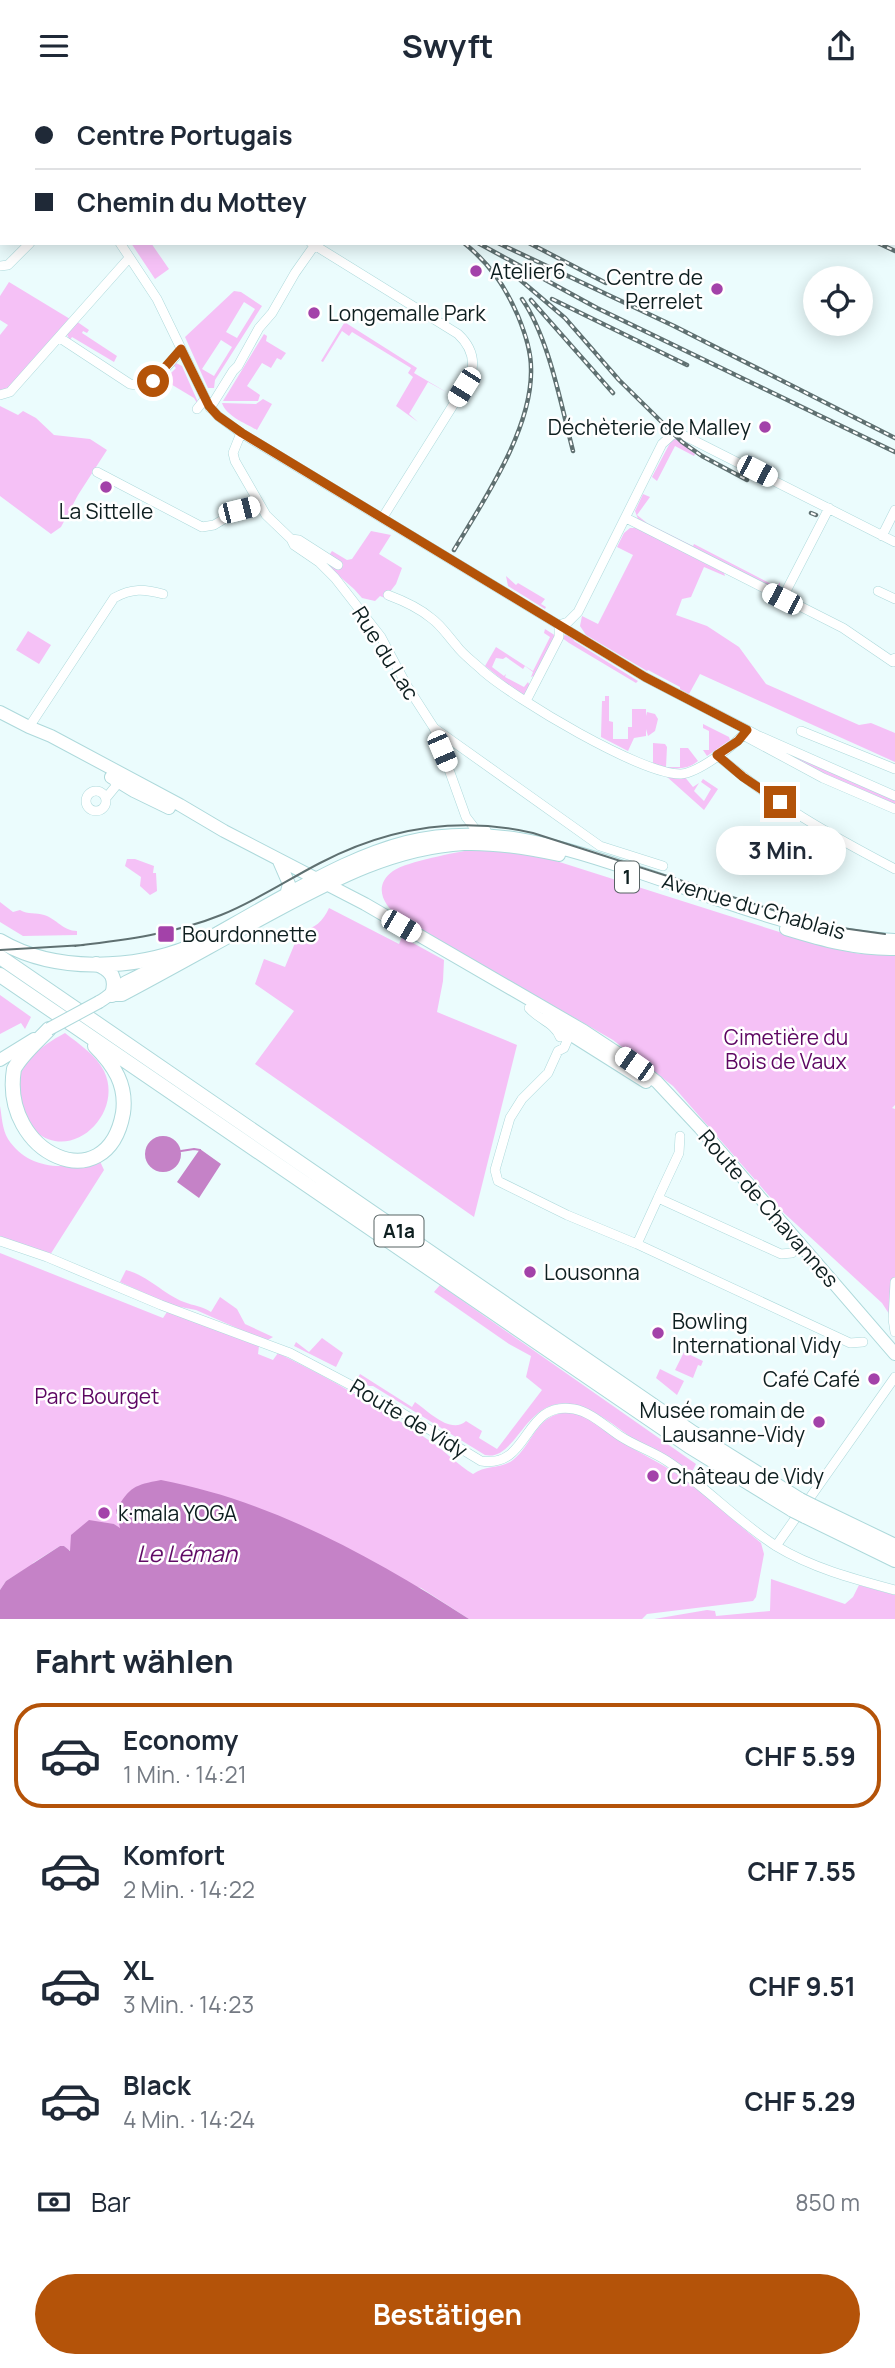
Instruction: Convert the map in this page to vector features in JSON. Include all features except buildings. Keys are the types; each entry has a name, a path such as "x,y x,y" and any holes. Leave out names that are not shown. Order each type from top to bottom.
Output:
{"highway":[{"path":"0,941 43,959 90,963 146,961 190,947"},
{"name":"A1a","path":"0,957 802,1508 895,1546"},
{"path":"90,963 104,967 112,973 115,986 106,998"},
{"name":"A1a","path":"0,975 689,1445 895,1560"},
{"path":"49,1029 13,1071 6,1091 6,1113 15,1135 31,1150 53,1160 76,1160 92,1154 110,1140 121,1118 124,1097 121,1082 111,1064 60,1016"}],"main road":[{"name":"Route de Chavannes","path":"0,712 51,736 116,775 180,805 279,861 365,904 499,983 567,1035 669,1096"},
{"name":"Avenue du Chablais","path":"106,998 122,995 378,851 429,837 488,835 531,840 595,857 795,923 859,937 895,940"},
{"name":"Avenue du Chablais","path":"49,1029 106,998 118,987 286,895 394,856 442,847 487,844 526,848 570,858 821,940 854,947 895,949"},
{"path":"279,861 289,884 286,895"},
{"path":"356,871 353,888 365,904"},
{"name":"Route de Chavannes","path":"530,1005 596,1038 657,1082 709,1138 895,1353"},
{"name":"1","path":"0,1051 49,1029"},
{"name":"1","path":"0,1061 49,1029"}],"street":[{"path":"4,265 28,245"},
{"path":"121,245 157,299 208,404 242,433 654,683 823,779 895,809"},
{"path":"208,404 238,366 311,245"},
{"path":"314,245 458,334 467,344 473,358 470,378 383,517"},
{"path":"0,395 10,392 129,257"},
{"path":"60,338 130,384 136,385 153,381 181,349"},
{"name":"Rue du Lac","path":"242,433 233,453 260,505 294,545 327,569 382,637 407,686 434,728 466,817"},
{"path":"559,625 568,622 578,612 662,444 673,434 683,435 895,542"},
{"path":"97,472 202,527 222,521 239,510 260,505"},
{"path":"782,599 829,508"},
{"path":"883,535 895,510"},
{"path":"626,518 843,628 894,661"},
{"path":"291,539 299,540 338,565"},
{"path":"29,727 114,598 126,591 141,589 163,594"},
{"path":"878,591 895,599"},
{"path":"388,595 413,606 434,620 454,644 483,670 526,701 558,721 658,771 689,772 745,733"},
{"path":"578,612 576,627 579,637"},
{"path":"526,701 559,636 559,625"},
{"path":"559,636 569,631"},
{"name":"Rue du Lac","path":"434,728 600,846 663,866"},
{"path":"801,731 895,769"},
{"path":"745,733 895,796"},
{"path":"717,755 743,777 816,826 895,869"},
{"path":"103,795 115,787 116,775"},
{"path":"429,837 440,831 461,829 466,817 476,830 510,832 531,840"},
{"name":"Route de Chavannes","path":"567,1035 573,1030 634,1064"},
{"path":"567,1035 564,1048 558,1051 548,1073 522,1099 510,1118 497,1160 496,1177 506,1187 637,1244 850,1343 863,1342"},
{"path":"637,1244 679,1153 680,1136"},
{"path":"659,1198 781,1254 792,1253"},
{"name":"Route de Vidy","path":"0,1241 302,1358 394,1408 481,1461 507,1459 516,1452 538,1419 551,1410 576,1409 667,1461 776,1546 814,1565 895,1590"},
{"path":"895,1282 895,1332"},
{"path":"776,1546 895,1377"}],"green space":[{"path":"132,245 152,245 169,269 155,279"},
{"path":"9,282 70,319 7,391 0,393 0,335 8,325 0,320 0,296"},
{"path":"234,291 241,292 262,306 215,380 214,388 208,388 185,337","holes":["244,302 255,309 237,338 226,332","221,340 232,347 214,376 202,369"]},
{"path":"349,315 346,323 417,368 414,373 448,393 428,382 409,414 418,422 396,406 413,377 408,373 411,368 352,332 349,336 342,331 323,362 321,361"},
{"path":"76,321 89,330 82,333 117,356 114,362 72,337 70,340 66,333"},
{"path":"264,334 267,336 266,341 286,353 281,360 277,358 271,368 262,363 247,386 260,395 258,401 223,401"},
{"path":"176,363 182,366 197,403 194,398 164,380 176,368 173,365"},
{"path":"263,399 272,404 257,430 232,415 222,403 256,404"},
{"path":"0,406 18,415 23,411 36,418 54,435 90,439 107,450 61,527 51,534 0,496"},
{"path":"675,438 695,454 694,456 675,446 657,481 652,477"},
{"path":"643,494 650,497 637,515 647,523 777,587 773,588 638,519 635,511"},
{"path":"630,528 638,528 724,573 725,576 704,567 691,597 682,599 676,615 707,626 739,647 766,684 859,725 871,723 895,733 895,762 700,674 689,694 586,635 580,626 582,616 598,624 633,555 617,547 624,533"},
{"path":"371,531 391,535 379,554 402,568 396,584 385,598 380,596 375,601 362,598 315,555 325,561 332,551 347,560 352,559"},
{"path":"506,576 516,585 518,583 545,599 541,604 545,609 508,586"},
{"path":"545,629 556,636 534,676 531,677 533,672 525,666 523,669 506,657 496,658 492,667 524,687 528,682 530,686 525,694 520,694 485,666 496,647 533,671 550,637 544,633"},
{"path":"28,631 51,645 39,664 16,650"},
{"path":"565,635 638,681 636,683 569,643 561,637"},
{"path":"605,696 609,696 609,721 613,722 613,739 628,739 628,727 632,727 632,709 646,709 646,716 647,712 655,714 658,719 655,731 648,736 646,729 646,736 634,738 628,751 601,737 602,701 605,701"},
{"path":"703,724 730,740 707,756 703,750 709,750 709,731 703,728"},
{"path":"758,739 895,799 895,806 833,780"},
{"path":"653,743 665,744 667,747 666,767 680,767 680,748 688,748 698,761 688,767 676,768 665,767 653,763"},
{"path":"666,776 684,776 693,787 699,783 694,791 704,801 711,789 701,782 703,779 718,789 704,810"},
{"name":"Cimetière du Bois de Vaux","path":"474,849 501,850 550,859 830,948 860,954 895,954 895,1105 892,1108 895,1109 895,1323 882,1303 784,1213 673,1086 613,1040 399,917 385,902 382,895 383,883 393,871 420,861"},
{"path":"127,859 154,866 157,891 150,895 140,886 141,877 125,866"},
{"path":"0,902 13,912 20,910 49,917 68,929 77,931 77,935 23,936 0,922"},
{"path":"329,908 399,944 402,937 444,960 437,1012 517,1045 474,1217 255,1064 294,1011 255,984 264,959 285,967 300,931 318,924"},
{"path":"0,995 31,1017 25,1029 21,1023 0,1034"},
{"path":"65,1033 96,1060 104,1071 108,1087 107,1102 92,1129 65,1141 51,1140 32,1129 15,1094 21,1073 32,1057"},
{"path":"0,1106 8,1139 26,1157 49,1165 62,1166 98,1157 104,1170 50,1255 0,1239"},
{"name":"Parc Bourget","path":"0,1253 163,1318 167,1312 259,1346 258,1354 273,1360 278,1353 393,1417 436,1445 473,1474 513,1460 540,1426 553,1416 571,1412 580,1414 687,1481 761,1543 764,1554 756,1597 753,1601 647,1614 642,1619 469,1619 421,1588 116,1514 120,1529 114,1524 68,1551 64,1546 60,1546 33,1563 30,1570 27,1568 6,1581 0,1590"},
{"path":"126,1270 142,1276 176,1299 211,1312 220,1297 237,1309 245,1324 273,1337 266,1341 196,1310 170,1305 120,1282"},
{"path":"440,1285 696,1464 691,1474 598,1414 576,1405 559,1404 545,1408 533,1417 506,1448 496,1454 485,1455 373,1386 357,1379 360,1374 412,1407 415,1402 447,1424 460,1425 466,1421 482,1431 479,1438 497,1449 542,1390 526,1377 531,1356 434,1292"},
{"path":"322,1338 343,1353 336,1367 294,1346 296,1342 309,1352"},
{"path":"684,1352 703,1361 701,1366 698,1365 693,1378 675,1370"},
{"path":"660,1369 684,1381 677,1395 656,1378"},
{"path":"771,1579 845,1604 853,1597 859,1585 895,1595 895,1619 654,1619 707,1610 715,1611 716,1616 770,1611"}],"water":[{"path":"163,1136 176,1141 181,1154 176,1167 163,1172 150,1167 145,1154 150,1141"},
{"path":"200,1149 221,1164 199,1198 177,1182"},
{"name":"Le Léman","path":"161,1480 202,1489 282,1517 360,1554 469,1619 0,1619 0,1590 6,1581 60,1546 70,1551 71,1535 89,1520 114,1524 120,1528 116,1510 125,1496 134,1488"}],"waterway":[{"path":"181,1151 200,1150"}],"tram line":[{"path":"75,946 149,935 203,922 247,903 345,851 397,834 451,826 505,828 533,833 795,917 835,927 885,934"},
{"path":"0,950 84,945"}],"railway":[{"path":"454,550 492,486 515,439 524,415 531,368 525,335 508,295 489,267 466,245"},
{"path":"482,245 597,308 895,452"},
{"path":"502,245 674,326 895,438"},
{"path":"533,245 606,283"},
{"path":"882,245 895,251"},
{"path":"518,278 565,318 619,380 682,442 747,480"},
{"path":"522,299 547,352 573,451"},
{"path":"552,299 687,365"},
{"path":"531,300 613,393"},
{"path":"811,513 816,515"}],"place":[{"name":"Atelier6","path":"476,271"},
{"name":"Centre de Perrelet","path":"717,289"},
{"name":"Longemalle Park","path":"314,313"},
{"name":"Déchèterie de Malley","path":"765,427"},
{"name":"La Sittelle","path":"106,487"},
{"name":"Bourdonnette","path":"166,934"},
{"name":"Lousonna","path":"530,1272"},
{"name":"Bowling International Vidy","path":"658,1333"},
{"name":"Café Café","path":"874,1379"},
{"name":"Musée romain de Lausanne-Vidy","path":"819,1422"},
{"name":"Château de Vidy","path":"653,1476"},
{"name":"k·mala YOGA","path":"104,1513"}],"route":[{"path":"153,381 181,349 209,406 242,433 645,677 747,730 738,741 717,755 780,802"}]}
